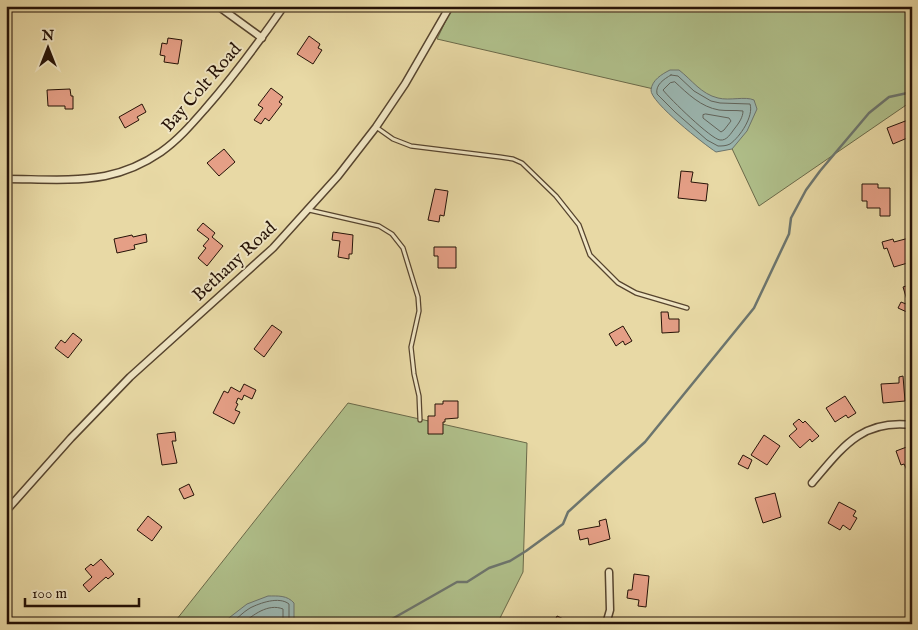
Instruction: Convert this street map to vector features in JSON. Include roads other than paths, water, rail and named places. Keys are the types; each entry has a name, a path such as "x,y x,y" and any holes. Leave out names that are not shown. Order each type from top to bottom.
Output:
{"street":[{"path":"218,6 262,38"},
{"name":"Bay Colt Road","path":"6,179 79,179 105,176 143,163 161,152 187,130 220,92 284,6"},
{"name":"Bethany Road","path":"7,509 71,438 130,377 273,248 338,176 376,127 411,76 450,6"},
{"path":"812,483 838,453 857,436 872,427 900,424 912,425"},
{"path":"606,624 610,610 609,572"}],"lane":[{"path":"376,127 393,139 411,146 500,157 522,163 579,225 590,256 618,283 636,293 687,308"},
{"path":"308,210 379,226 392,234 403,248 418,297 419,311 411,348 419,396 420,420"}],"water":[{"path":"670,70 679,70 712,96 723,99 746,98 754,100 757,109 747,131 732,149 716,152 679,123 659,104 653,96 652,86 658,78"},
{"path":"268,596 285,597 294,603 294,624 221,624 247,604"}],"waterway":[{"path":"388,624 392,619 457,582 467,582 489,568 510,561 526,551 563,524 568,512 645,442 754,308 789,234 791,218 806,190 820,171 869,113 889,97 912,92"}]}
